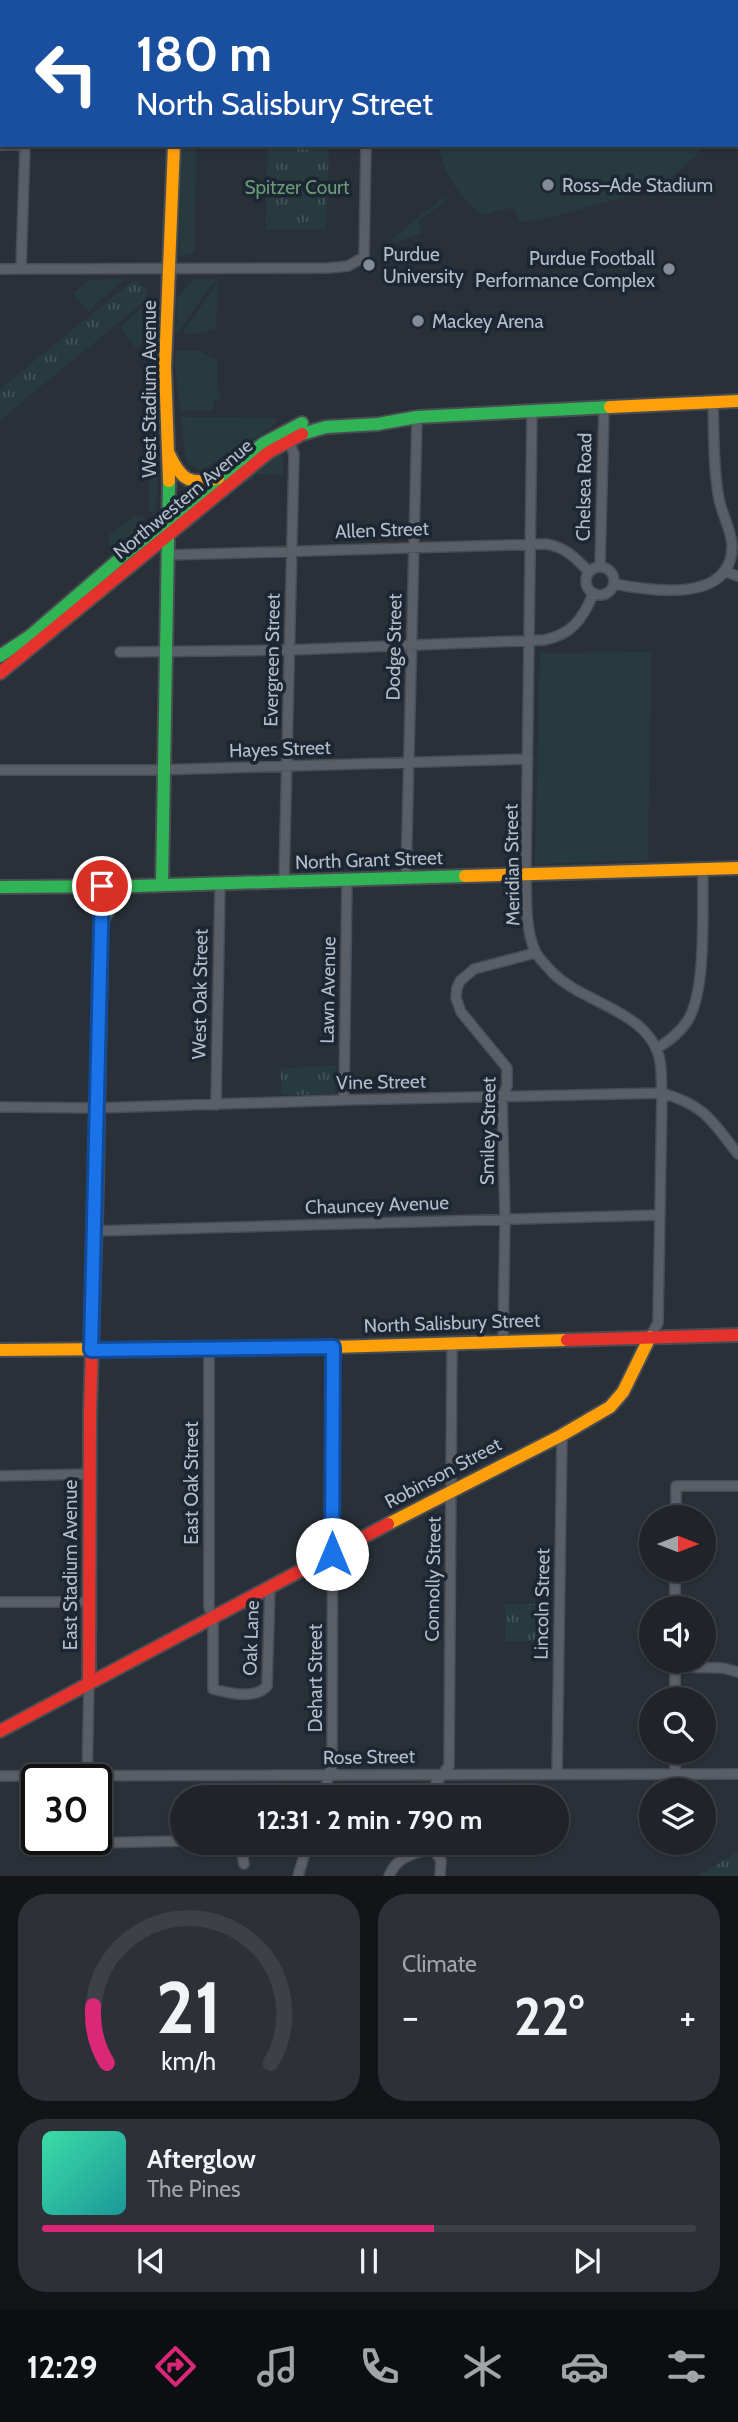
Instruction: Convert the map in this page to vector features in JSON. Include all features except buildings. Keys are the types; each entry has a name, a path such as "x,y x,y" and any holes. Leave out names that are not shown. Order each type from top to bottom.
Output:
{"street":[{"path":"21,269 22,147"},
{"name":"West Stadium Avenue","path":"162,885 169,454 165,366 174,147"},
{"path":"0,269 348,266 364,257 366,147"},
{"name":"Northwestern Avenue","path":"0,673 269,452 305,431 326,426 402,422 418,417 738,401"},
{"path":"614,584 649,590 692,589 716,581 724,571 730,558 734,536 718,492 713,403"},
{"name":"Chelsea Road","path":"600,567 604,408"},
{"name":"Meridian Street","path":"532,411 526,876 529,928 535,953 562,981 588,998 630,1019 651,1039 656,1049"},
{"name":"Northwestern Avenue","path":"0,656 30,636 116,562 264,443 300,424 339,416 402,413 418,417"},
{"name":"Dodge Street","path":"406,878 418,417"},
{"name":"Evergreen Street","path":"284,882 294,454 288,439"},
{"path":"169,454 176,470 188,481 201,482 222,476"},
{"name":"Allen Street","path":"167,555 529,544 558,546 573,555 589,572"},
{"path":"593,594 586,584 589,572 600,567 611,572 614,584"},
{"path":"724,571 738,576"},
{"path":"593,594 606,595 614,584"},
{"path":"120,652 289,650 529,642 550,639 571,629 587,611 593,594"},
{"name":"Hayes Street","path":"0,770 164,770 528,759"},
{"name":"North Grant Street","path":"0,887 220,884 738,868"},
{"path":"650,1336 658,1323 662,1093 660,1059 656,1049 681,1030 695,1006 700,981 703,869"},
{"name":"Lawn Avenue","path":"344,1100 347,880"},
{"name":"West Oak Street","path":"216,1105 220,884"},
{"path":"91,1350 96,1231 102,886"},
{"path":"101,922 112,903 128,886"},
{"name":"Smiley Street","path":"503,1340 505,1219 502,1098 507,1086 507,1068 461,1012 456,998 460,981 474,969 535,953"},
{"name":"Vine Street","path":"0,1107 97,1108 662,1093 683,1099 702,1111 738,1154"},
{"name":"Chauncey Avenue","path":"96,1231 660,1215"},
{"name":"North Salisbury Street","path":"0,1350 333,1347 738,1335"},
{"name":"Robinson Street","path":"0,1731 451,1491 562,1435 615,1403 650,1336"},
{"name":"Connolly Street","path":"436,1785 449,1766 452,1342"},
{"name":"Dehart Street","path":"327,1785 332,1765 333,1347"},
{"name":"East Oak Street","path":"209,1348 209,1608 213,1617"},
{"name":"East Stadium Avenue","path":"87,1764 91,1350"},
{"name":"Lincoln Street","path":"557,1774 562,1435"},
{"path":"0,1476 89,1474"},
{"path":"676,1505 676,1486 738,1486"},
{"name":"Oak Lane","path":"213,1617 213,1689 250,1694 262,1692 269,1679 270,1587"},
{"path":"0,1602 88,1602"},
{"path":"716,1667 738,1672"},
{"path":"675,1764 675,1773"},
{"name":"Rose Street","path":"112,1777 738,1774"},
{"name":"Rose Street","path":"0,1776 21,1776"},
{"path":"112,1841 170,1841"},
{"path":"242,1855 244,1864"},
{"path":"298,1876 304,1855"},
{"path":"389,1876 394,1865 410,1855"},
{"path":"437,1855 440,1876"}],"green space":[{"path":"182,147 196,147 195,250 191,255 179,256"},
{"name":"Spitzer Court","path":"268,147 329,147 326,229 266,229"},
{"name":"Ross–Ade Stadium","path":"438,147 702,147 695,157 667,181 661,174 642,183 643,192 540,220 519,222 515,209 510,208 482,215 459,192"},
{"path":"444,196 445,201 419,221 422,233 394,243 392,239"},
{"path":"126,279 90,311 73,293 90,280"},
{"path":"194,279 216,279 176,335 177,298"},
{"path":"136,281 147,288 146,300 0,420 0,389"},
{"path":"218,281 216,328 206,333 183,333"},
{"path":"147,304 150,306 147,330 149,338 136,348 120,327"},
{"path":"175,351 198,351 217,360 217,385 221,401 213,401 213,410 180,410"},
{"path":"151,412 159,448 156,512 149,512"},
{"path":"181,417 277,418 277,422 241,449 201,471 186,461"},
{"path":"279,453 283,456 283,479 281,474 256,474 253,480 243,482"},
{"path":"134,516 144,517 143,528 109,554 109,535"},
{"path":"651,652 648,860 535,864 540,653"},
{"path":"336,1065 335,1094 281,1095 281,1069"},
{"path":"505,1604 551,1604 551,1641 505,1641"},
{"path":"738,1852 738,1876 697,1876"}],"traffic: fast":[{"path":"302,434 326,427 378,424 417,417 610,407"},
{"path":"0,656 30,636 124,555 264,443 302,423"},
{"path":"162,885 169,481"},
{"path":"0,887 135,886 465,876"},
{"path":"97,1184 102,886"},
{"path":"103,919 112,903 128,886"}],"traffic: slow":[{"path":"169,481 165,366 174,147"},
{"path":"610,407 738,401"},
{"path":"169,454 178,470 188,479 200,481 218,478"},
{"path":"465,876 738,868"},
{"path":"388,1524 562,1435 610,1407 623,1392 650,1337"},
{"path":"0,1350 333,1347 567,1340"}],"traffic: jam":[{"path":"0,673 269,452 302,434"},
{"path":"89,1683 90,1413 97,1184"},
{"path":"567,1340 738,1335"},
{"path":"0,1731 388,1524"}],"place":[{"name":"Ross–Ade Stadium","path":"548,185"},
{"name":"Purdue University","path":"369,265"},
{"name":"Purdue Football Performance Complex","path":"669,269"},
{"name":"Mackey Arena","path":"418,321"}],"route":[{"path":"102,886 96,1231 91,1350 333,1347 332,1554"}]}
